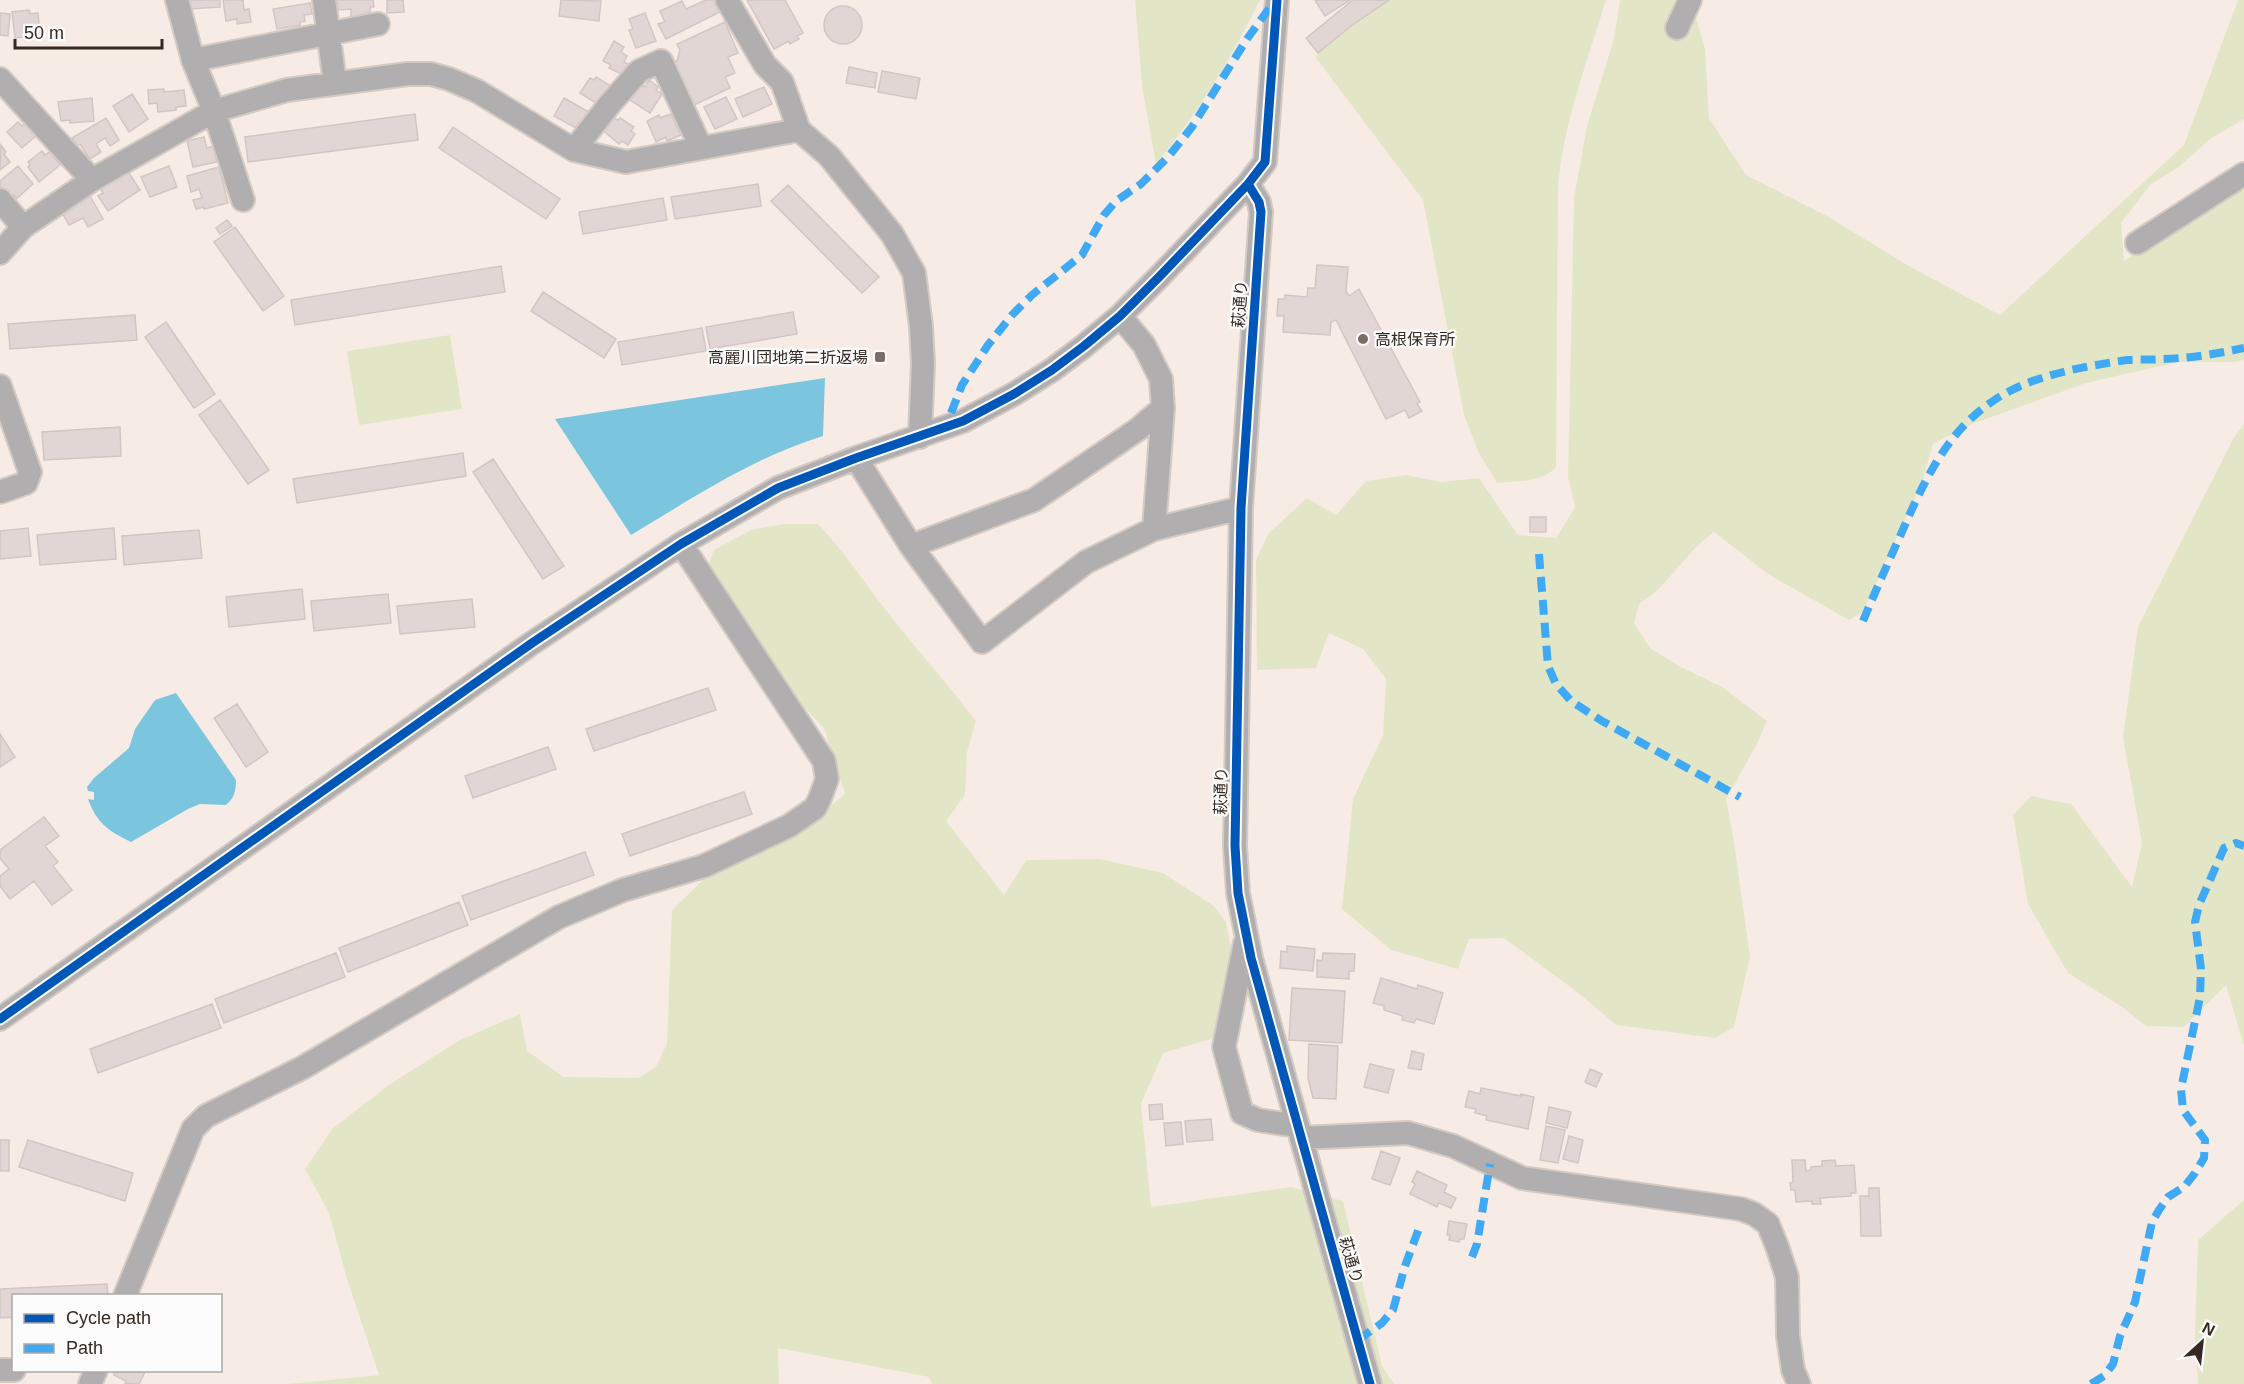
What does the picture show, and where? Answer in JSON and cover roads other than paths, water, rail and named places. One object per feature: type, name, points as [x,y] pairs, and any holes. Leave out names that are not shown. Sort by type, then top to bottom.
[{"type":"street","points":[[177,0],[193,60],[214,111],[243,200]]},
{"type":"street","points":[[324,0],[335,83]]},
{"type":"street","points":[[727,0],[765,65],[782,82],[799,130],[829,156],[892,234],[914,273],[923,363],[920,437]]},
{"type":"street","points":[[0,1019],[532,643],[681,544],[778,488],[963,421],[1014,394],[1052,370],[1120,316],[1248,184],[1266,162],[1277,0]]},
{"type":"street","points":[[1677,28],[1690,0]]},
{"type":"street","points":[[193,60],[378,24]]},
{"type":"street","points":[[574,150],[639,71],[661,61],[701,148]]},
{"type":"street","points":[[0,253],[23,227],[92,180],[214,111],[287,90],[408,74],[431,74],[477,91],[574,150],[626,162],[799,130]]},
{"type":"street","points":[[0,79],[92,180]]},
{"type":"street","points":[[2137,243],[2244,174]]},
{"type":"street","name":"萩通り","points":[[1248,184],[1259,202],[1261,212],[1240,508],[1235,846],[1238,893],[1246,937],[1370,1384]]},
{"type":"street","points":[[0,200],[23,227]]},
{"type":"street","points":[[1120,316],[1144,345],[1161,379],[1163,408],[1155,529]]},
{"type":"street","points":[[0,386],[30,472],[26,483],[0,492]]},
{"type":"street","points":[[911,546],[1034,500],[1137,430],[1163,408]]},
{"type":"street","points":[[856,458],[911,546],[982,642],[1086,562],[1155,529],[1240,508]]},
{"type":"street","points":[[126,1294],[193,1130],[206,1116],[302,1068],[559,917],[624,891],[705,866],[789,825],[815,808],[827,779],[824,761],[681,544]]},
{"type":"street","points":[[1246,937],[1224,1047],[1242,1113],[1300,1132],[1408,1133],[1453,1146],[1522,1178],[1741,1209],[1754,1214],[1768,1224],[1787,1277],[1788,1336],[1799,1384]]},
{"type":"water","points":[[825,378],[823,436],[748,467],[631,535],[555,419]]},
{"type":"water","points":[[176,693],[236,780],[235,791],[226,805],[200,804],[131,842],[110,830],[95,815],[88,799],[94,800],[94,792],[88,791],[87,787],[94,778],[129,748],[135,729],[155,700]]},
{"type":"place","name":"高根保育所","points":[[1363,339]]},
{"type":"place","name":"高麗川団地第二折返場","points":[[880,357]]}]
